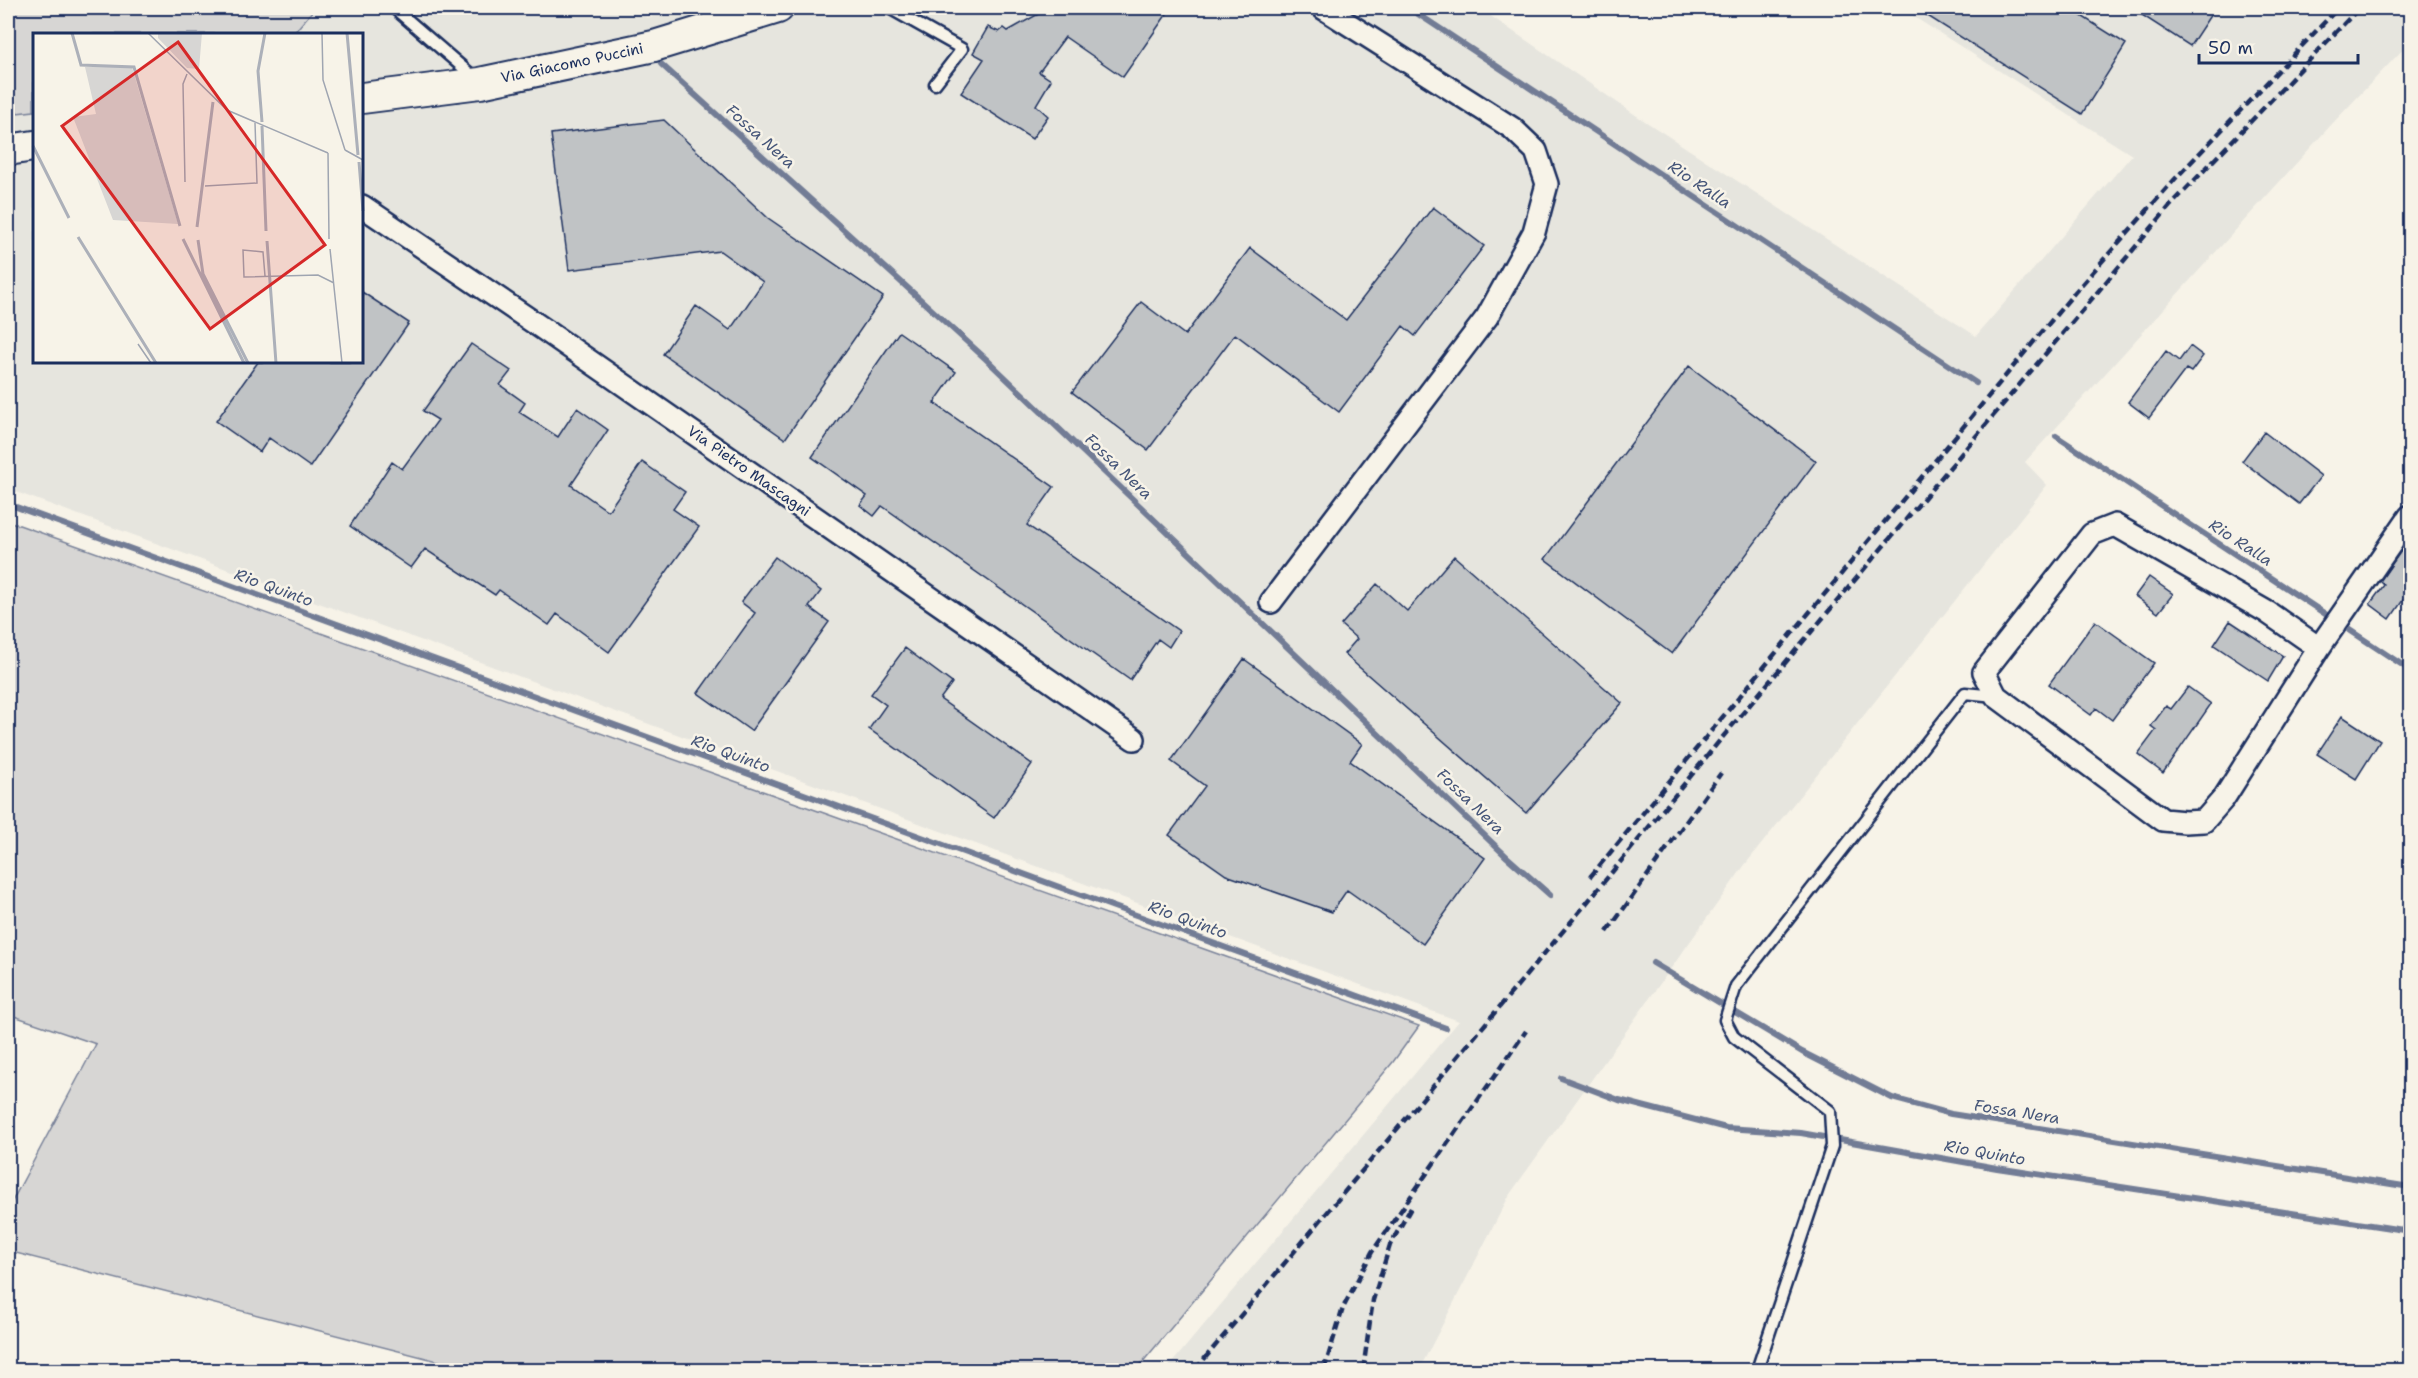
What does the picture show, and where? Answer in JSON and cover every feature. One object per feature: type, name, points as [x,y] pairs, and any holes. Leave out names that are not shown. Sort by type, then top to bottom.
[{"type":"main road","name":"Via Giacomo Puccini","points":[[363,98],[480,83],[654,46],[778,8]]},
{"type":"main road","points":[[8,150],[33,146]]},
{"type":"street","points":[[1271,602],[1487,316],[1534,232],[1547,184],[1536,151],[1512,128],[1323,8]]},
{"type":"street","name":"Via Pietro Mascagni","points":[[363,207],[542,327],[1134,739]]},
{"type":"street","points":[[2322,643],[2115,525],[2092,534],[1984,672],[1996,696],[2163,820],[2204,821],[2224,798],[2322,643],[2410,516]]},
{"type":"lane","points":[[394,8],[480,83]]},
{"type":"lane","points":[[889,8],[962,49],[935,84]]},
{"type":"lane","points":[[1757,1371],[1832,1146],[1830,1111],[1734,1037],[1725,1020],[1736,986],[1965,693],[1996,696]]},
{"type":"shaded area","points":[[8,8],[315,8],[294,33],[33,33],[33,111],[8,114]]},
{"type":"shaded area","points":[[315,8],[634,8],[647,18],[678,8],[1479,8],[1637,116],[1976,336],[2132,155],[1900,8],[2410,8],[2410,42],[2331,125],[2025,462],[2047,485],[1744,866],[1510,1194],[1419,1370],[1166,1370],[1459,1021],[8,489],[8,114],[33,111],[33,363],[363,363],[363,33],[294,33]]},
{"type":"shaded area","points":[[8,521],[1419,1026],[1393,1062],[1136,1370],[473,1370],[8,1251],[8,1209],[96,1044],[8,1014]]},
{"type":"building","points":[[1049,8],[1171,8],[1123,77],[1065,37],[1039,72],[1051,80],[1036,105],[1048,116],[1032,139],[961,93],[984,59],[973,53],[988,27],[999,32],[1004,28],[1008,31]]},
{"type":"building","points":[[1915,8],[2069,8],[2126,44],[2082,114]]},
{"type":"building","points":[[2131,8],[2215,8],[2190,46]]},
{"type":"building","points":[[664,120],[768,218],[883,297],[785,439],[663,354],[696,306],[730,330],[763,282],[720,251],[569,270],[551,134]]},
{"type":"building","points":[[1433,207],[1484,246],[1415,336],[1403,326],[1339,412],[1235,334],[1148,450],[1072,392],[1141,302],[1185,335],[1250,248],[1346,320]]},
{"type":"building","points":[[363,293],[409,323],[310,467],[269,438],[260,452],[216,421],[257,363],[363,363]]},
{"type":"building","points":[[899,332],[956,372],[934,403],[1054,487],[1027,525],[1179,631],[1169,647],[1158,639],[1130,680],[882,506],[874,516],[860,505],[867,496],[812,457]]},
{"type":"building","points":[[471,344],[511,371],[500,385],[525,403],[519,412],[558,437],[577,408],[608,430],[571,485],[608,511],[642,462],[685,492],[673,509],[699,527],[609,652],[557,614],[549,625],[499,590],[495,595],[425,549],[411,568],[350,526],[392,462],[402,469],[438,420],[423,411]]},
{"type":"building","points":[[2190,346],[2203,356],[2191,372],[2186,369],[2149,418],[2128,402],[2166,351],[2179,361]]},
{"type":"building","points":[[1689,366],[1816,461],[1672,654],[1545,559]]},
{"type":"building","points":[[2264,432],[2321,476],[2299,504],[2242,461]]},
{"type":"building","points":[[2410,538],[2410,590],[2390,619],[2370,604],[2384,585],[2380,581]]},
{"type":"building","points":[[1454,556],[1622,703],[1526,813],[1344,654],[1357,639],[1341,625],[1377,584],[1407,611]]},
{"type":"building","points":[[775,557],[821,591],[809,607],[829,622],[751,731],[698,693],[755,613],[741,602]]},
{"type":"building","points":[[2149,577],[2173,594],[2158,613],[2135,596]]},
{"type":"building","points":[[2095,621],[2154,663],[2112,720],[2096,708],[2091,715],[2049,684]]},
{"type":"building","points":[[2230,621],[2283,656],[2268,681],[2214,645]]},
{"type":"building","points":[[905,648],[952,683],[940,699],[1032,764],[994,818],[869,729],[886,705],[871,694]]},
{"type":"building","points":[[1244,659],[1362,744],[1350,761],[1485,858],[1423,944],[1347,890],[1332,912],[1226,875],[1169,835],[1205,786],[1171,761]]},
{"type":"building","points":[[2188,687],[2211,704],[2163,773],[2138,754],[2156,730],[2151,726],[2166,706],[2171,709]]},
{"type":"building","points":[[2342,716],[2380,741],[2356,779],[2317,754]]},
{"type":"waterway","name":"Rio Ralla","points":[[1409,8],[1976,383]]},
{"type":"waterway","name":"Fossa Nera","points":[[661,64],[986,359],[1507,857],[1550,895]]},
{"type":"waterway","name":"Rio Ralla","points":[[2056,436],[2410,670]]},
{"type":"waterway","name":"Rio Quinto","points":[[8,504],[1446,1028]]},
{"type":"waterway","name":"Fossa Nera","points":[[1653,963],[1802,1052],[1892,1098],[1951,1114],[2410,1187]]},
{"type":"waterway","name":"Rio Quinto","points":[[1561,1078],[1619,1100],[1726,1128],[1801,1133],[1997,1168],[2410,1231]]},
{"type":"railway","points":[[1590,877],[2075,292],[2175,179],[2338,8]]},
{"type":"railway","points":[[1195,1370],[1585,905],[1721,739],[2170,206],[2359,8]]},
{"type":"railway","points":[[1607,932],[1721,773]]},
{"type":"railway","points":[[1324,1370],[1343,1308],[1372,1252],[1526,1031]]},
{"type":"railway","points":[[1363,1370],[1373,1300],[1390,1245],[1411,1208]]}]
